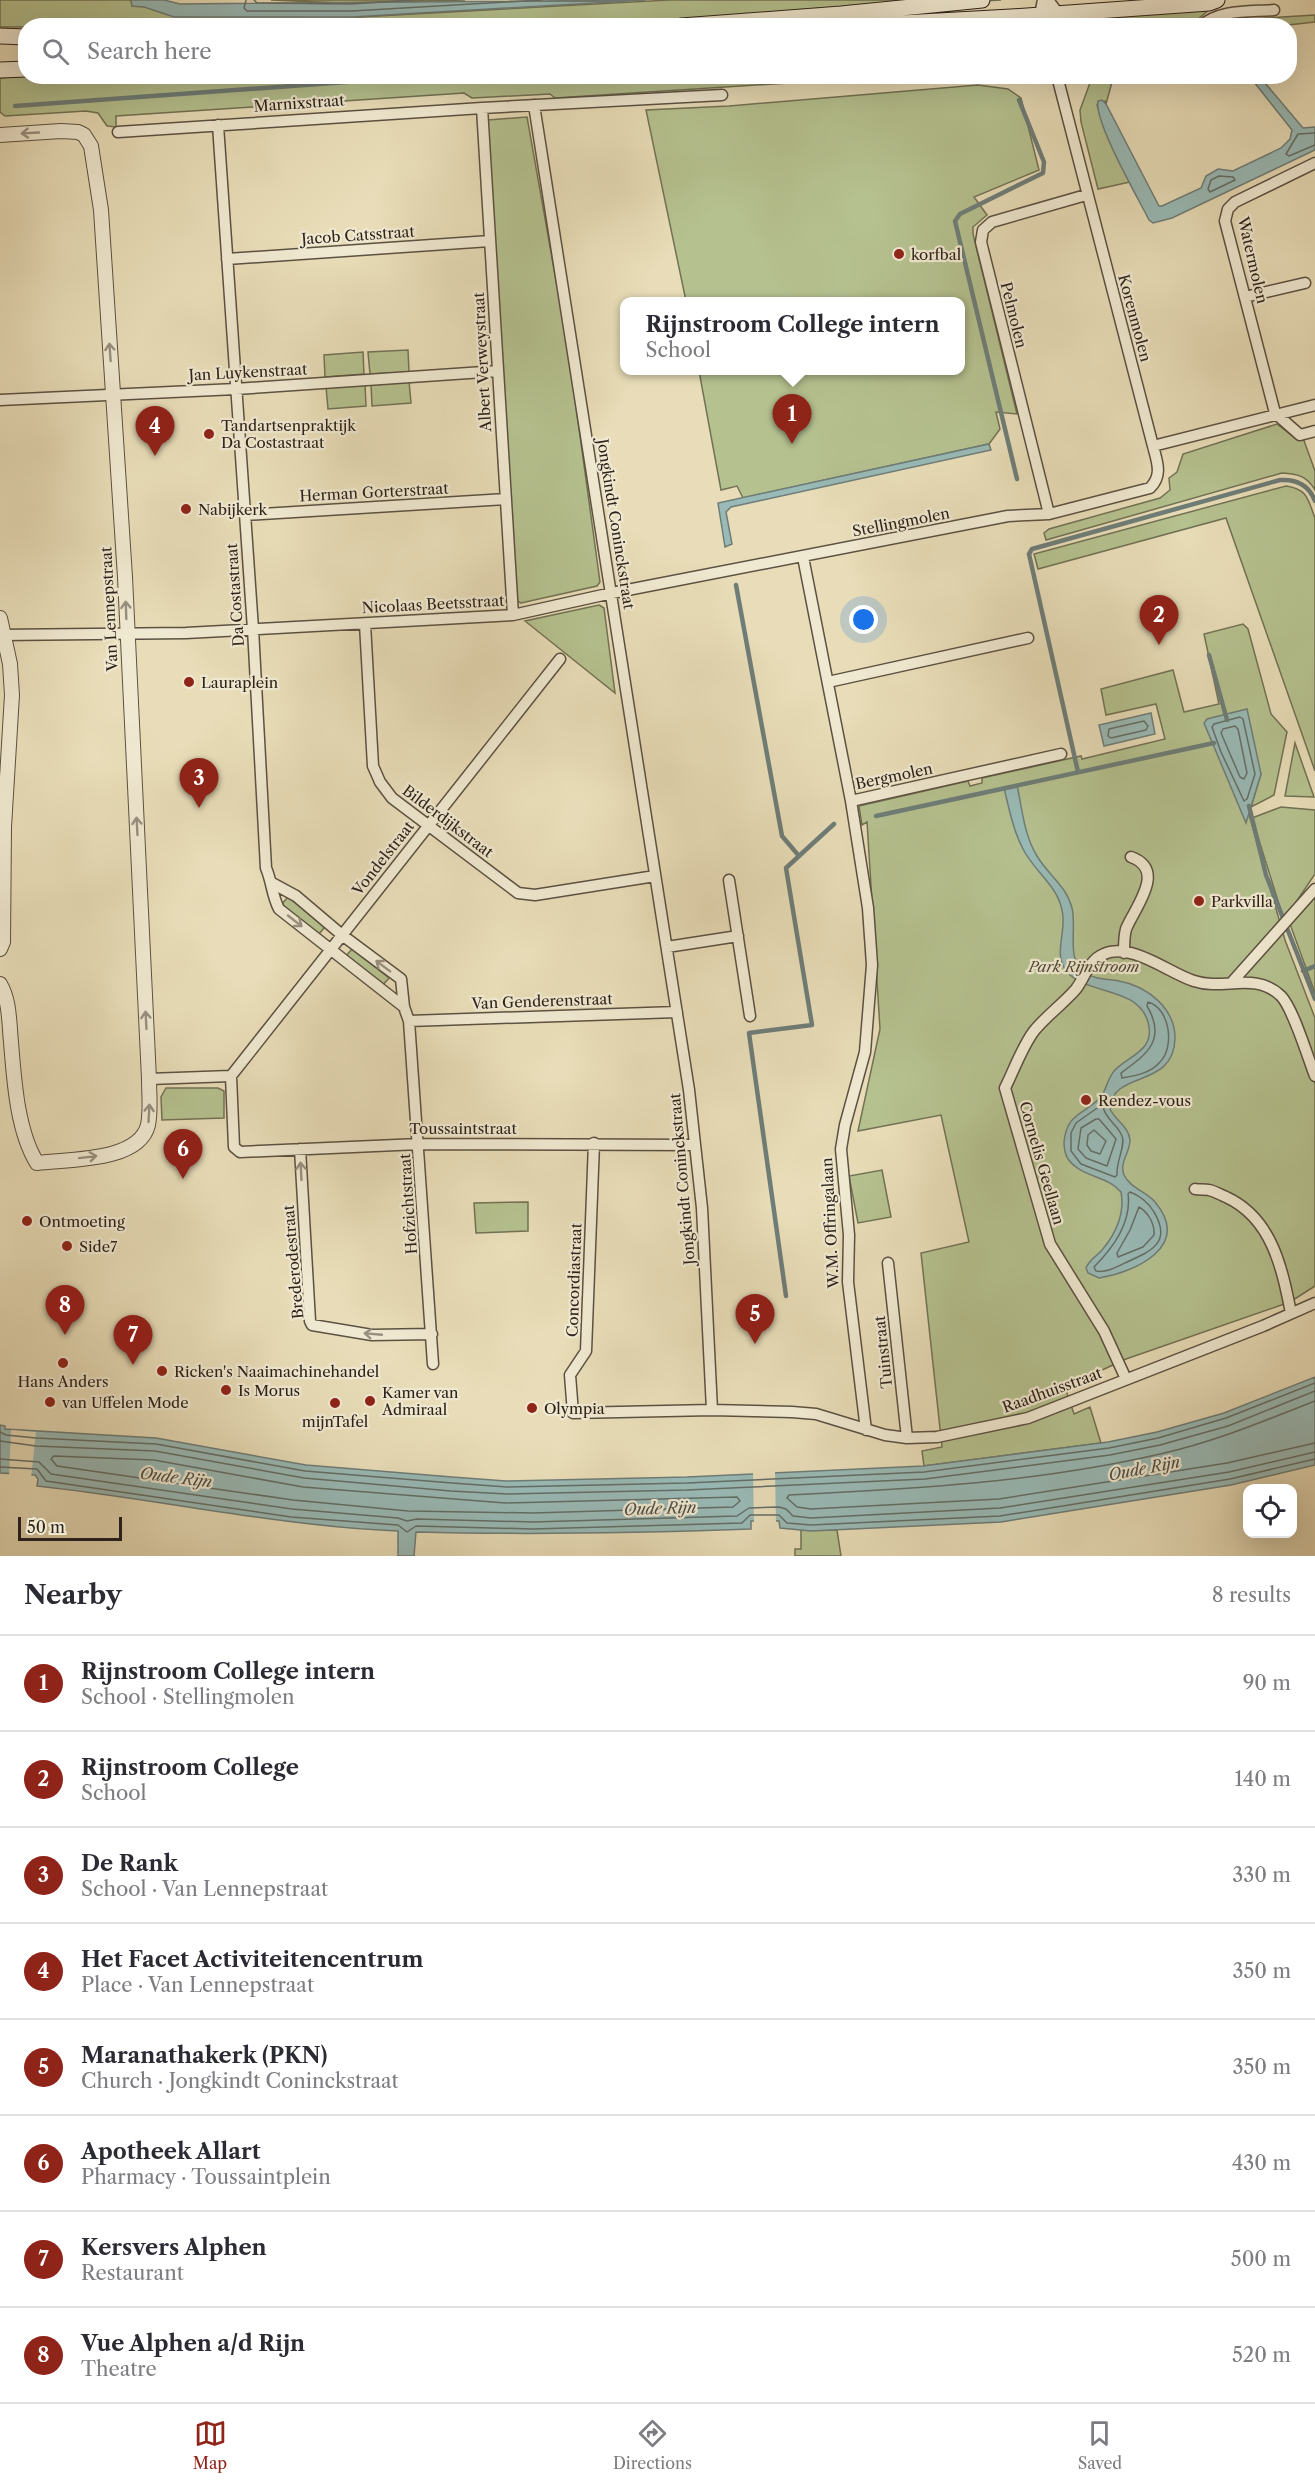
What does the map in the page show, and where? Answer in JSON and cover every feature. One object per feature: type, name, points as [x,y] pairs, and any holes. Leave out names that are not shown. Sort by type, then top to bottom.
[{"type":"main road","points":[[788,18],[981,0]]},
{"type":"main road","points":[[1077,18],[1209,3],[1217,0]]},
{"type":"main road","points":[[977,18],[1041,14]]},
{"type":"main road","points":[[0,36],[18,37]]},
{"type":"main road","points":[[0,70],[18,69]]},
{"type":"street","points":[[1048,0],[1058,18]]},
{"type":"street","points":[[1213,18],[1225,14],[1274,10]]},
{"type":"street","name":"Korenmolen","points":[[1059,84],[1153,446]]},
{"type":"street","name":"Marnixstraat","points":[[118,132],[722,95]]},
{"type":"street","name":"Jongkindt Coninckstraat","points":[[534,105],[689,1090],[702,1208],[712,1410]]},
{"type":"street","name":"Albert Verweystraat","points":[[482,108],[513,615]]},
{"type":"street","name":"Da Costastraat","points":[[218,125],[253,629],[266,868],[272,883],[273,898],[279,909],[332,950]]},
{"type":"street","name":"Van Lennepstraat","points":[[0,135],[78,132],[91,146],[101,210],[127,634],[148,1079],[148,1127],[137,1143],[126,1151],[113,1154],[37,1163],[31,1153],[23,1125],[14,1077],[6,994],[0,984]]},
{"type":"street","name":"Watermolen","points":[[1275,413],[1225,221],[1228,209],[1236,202],[1315,163]]},
{"type":"street","name":"Pelmolen","points":[[1049,514],[981,242],[983,230],[992,222],[1086,195]]},
{"type":"street","name":"Jacob Catsstraat","points":[[227,259],[490,241]]},
{"type":"street","points":[[1245,297],[1305,283]]},
{"type":"street","name":"Jan Luykenstraat","points":[[0,400],[236,389],[498,371]]},
{"type":"street","points":[[1153,446],[1275,413],[1315,405]]},
{"type":"street","points":[[1275,413],[1300,435],[1315,431]]},
{"type":"street","name":"Stellingmolen","points":[[612,593],[1008,516],[1049,514],[1150,488],[1156,482],[1159,470],[1153,446]]},
{"type":"street","name":"Herman Gorterstraat","points":[[245,515],[506,499]]},
{"type":"street","name":"Bergmolen","points":[[803,556],[851,801],[1061,754]]},
{"type":"street","name":"Nicolaas Beetsstraat","points":[[253,629],[513,615],[612,593]]},
{"type":"street","points":[[0,618],[2,636],[10,664],[12,695],[3,861],[3,942],[0,949]]},
{"type":"street","name":"Bilderdijkstraat","points":[[364,624],[373,766],[380,782],[392,798],[518,893],[535,895],[655,876]]},
{"type":"street","points":[[2,636],[253,629]]},
{"type":"street","points":[[828,682],[1028,638]]},
{"type":"street","name":"Vondelstraat","points":[[231,1076],[560,659]]},
{"type":"street","name":"W.M. Offringalaan","points":[[851,801],[868,908],[872,965],[866,1052],[845,1125],[841,1149],[841,1170],[849,1235],[848,1282],[866,1431]]},
{"type":"street","points":[[1131,857],[1139,860],[1146,869],[1149,882],[1125,932],[1124,952],[1136,955],[1195,982],[1217,984],[1233,981],[1255,982],[1276,992],[1286,1001],[1315,1076]]},
{"type":"street","points":[[729,880],[750,1016]]},
{"type":"street","points":[[272,883],[296,896],[342,935]]},
{"type":"street","points":[[1233,981],[1315,889]]},
{"type":"street","name":"Hofzichtstraat","points":[[342,935],[401,979],[404,1007],[409,1021],[433,1364]]},
{"type":"street","points":[[667,947],[738,936]]},
{"type":"street","points":[[332,950],[404,1007]]},
{"type":"street","name":"Cornelis Geellaan","points":[[1124,952],[1105,954],[1089,966],[1076,988],[1033,1032],[1005,1088],[1050,1244],[1104,1331],[1126,1379]]},
{"type":"street","name":"Van Genderenstraat","points":[[409,1021],[677,1012]]},
{"type":"street","points":[[148,1079],[231,1076]]},
{"type":"street","name":"Toussaintstraat","points":[[231,1076],[234,1147],[240,1152],[418,1144],[694,1145]]},
{"type":"street","name":"Concordiastraat","points":[[573,1413],[570,1375],[586,1352],[594,1143]]},
{"type":"street","name":"Brederodestraat","points":[[300,1149],[312,1325],[372,1335],[432,1334]]},
{"type":"street","points":[[1195,1189],[1209,1190],[1236,1202],[1259,1222],[1271,1240],[1280,1263],[1291,1313]]},
{"type":"street","name":"Tuinstraat","points":[[888,1263],[907,1438]]},
{"type":"street","name":"Raadhuisstraat","points":[[573,1413],[712,1410],[816,1414],[866,1431],[907,1438],[937,1437],[1028,1418],[1315,1303]]},
{"type":"green space","points":[[0,0],[131,0],[132,6],[359,17],[669,0],[1001,0],[711,18],[18,18],[18,27],[0,27]]},
{"type":"green space","points":[[271,0],[465,0],[341,3]]},
{"type":"green space","points":[[1210,9],[1199,18],[1089,18],[1089,15]]},
{"type":"green space","points":[[1315,15],[1315,22],[1297,24],[1297,18],[1268,18]]},
{"type":"green space","points":[[18,77],[18,84],[774,84],[555,98],[550,94],[472,98],[464,93],[116,116],[116,127],[107,126],[98,113],[86,111],[5,116],[0,112],[0,78]]},
{"type":"green space","points":[[1090,84],[1111,84],[1106,104],[1105,101],[1097,105],[1109,140],[1130,182],[1098,189],[1080,110]]},
{"type":"green space","points":[[978,85],[1008,89],[1021,98],[1039,170],[974,197],[987,215],[973,227],[973,234],[1017,414],[996,412],[1000,429],[989,444],[743,498],[737,486],[721,490],[700,375],[965,375],[965,297],[685,297],[646,110],[729,106]]},
{"type":"green space","points":[[527,117],[568,348],[600,582],[597,586],[521,603],[517,601],[487,126],[488,120]]},
{"type":"green space","points":[[408,350],[409,372],[370,374],[368,352]]},
{"type":"green space","points":[[363,352],[364,374],[325,377],[324,355]]},
{"type":"green space","points":[[409,381],[411,403],[372,406],[371,384]]},
{"type":"green space","points":[[365,384],[366,406],[328,409],[326,387]]},
{"type":"green space","points":[[1277,424],[1295,438],[1303,438],[1315,471],[1315,490],[1302,477],[1282,473],[1046,540],[1044,533],[1049,529],[1160,498],[1170,490],[1169,478],[1177,472],[1183,454]]},
{"type":"green space","points":[[1286,486],[1299,490],[1306,496],[1315,518],[1315,771],[1226,518],[1038,569],[1034,554]]},
{"type":"green space","points":[[599,605],[604,608],[615,693],[525,621]]},
{"type":"green space","name":"Park Rijnstroom","points":[[1243,624],[1248,629],[1271,714],[1287,732],[1274,795],[1251,807],[1261,774],[1223,724],[1285,940],[1315,1018],[1315,1286],[1290,1302],[1126,1359],[1065,1387],[1074,1414],[1090,1407],[1101,1443],[924,1466],[922,1451],[942,1447],[921,1253],[969,1242],[941,1115],[858,1131],[880,1029],[867,822],[862,825],[859,806],[968,781],[970,786],[982,783],[982,778],[1081,756],[1082,759],[1165,739],[1156,704],[1106,715],[1101,689],[1173,670],[1184,712],[1219,704],[1204,634]]},
{"type":"green space","points":[[1295,743],[1314,797],[1285,796]]},
{"type":"green space","points":[[1281,807],[1315,810],[1315,874],[1284,920],[1252,818]]},
{"type":"green space","points":[[1315,893],[1315,993],[1290,924]]},
{"type":"green space","points":[[288,897],[325,927],[318,935],[281,905]]},
{"type":"green space","points":[[352,949],[389,978],[382,986],[345,957]]},
{"type":"green space","points":[[166,1088],[218,1088],[224,1091],[224,1118],[162,1120],[161,1097]]},
{"type":"green space","points":[[882,1170],[891,1217],[858,1223],[849,1176]]},
{"type":"green space","points":[[528,1202],[528,1231],[476,1233],[474,1203]]},
{"type":"green space","points":[[801,1530],[837,1530],[841,1556],[795,1556],[795,1549],[801,1549]]},
{"type":"water","points":[[131,0],[164,0],[180,4],[646,0],[352,17],[174,17],[144,7],[132,6]]},
{"type":"water","points":[[1256,84],[1266,84],[1303,128],[1315,127],[1315,150],[1172,218],[1153,223],[1149,220],[1109,142],[1098,101],[1102,100],[1106,104],[1159,206],[1201,188],[1206,176],[1218,169],[1233,171],[1281,148],[1290,139],[1292,130]]},
{"type":"water","points":[[989,444],[991,450],[731,507],[726,512],[732,544],[725,547],[718,503]]},
{"type":"water","points":[[1247,709],[1261,774],[1246,823],[1204,723],[1207,719]]},
{"type":"water","points":[[1151,713],[1155,734],[1104,746],[1099,725]]},
{"type":"water","points":[[1017,785],[1024,821],[1033,848],[1041,863],[1066,893],[1072,908],[1074,952],[1079,967],[1092,976],[1119,981],[1149,993],[1165,1008],[1174,1027],[1175,1038],[1172,1054],[1165,1065],[1155,1073],[1121,1088],[1113,1097],[1110,1109],[1129,1135],[1130,1145],[1123,1166],[1124,1175],[1130,1183],[1155,1202],[1165,1218],[1167,1232],[1163,1244],[1143,1263],[1129,1270],[1099,1278],[1088,1273],[1086,1268],[1107,1244],[1115,1230],[1122,1208],[1121,1192],[1109,1182],[1080,1170],[1074,1165],[1068,1159],[1064,1142],[1068,1125],[1072,1120],[1100,1098],[1115,1070],[1145,1046],[1149,1031],[1148,1022],[1143,1011],[1135,1003],[1125,997],[1080,981],[1064,968],[1060,952],[1063,918],[1059,901],[1023,849],[1004,788]]},
{"type":"water","name":"Oude Rijn","points":[[1315,1377],[1315,1465],[1231,1485],[1001,1522],[811,1531],[780,1528],[779,1521],[751,1521],[751,1529],[541,1533],[416,1532],[414,1556],[398,1556],[398,1531],[308,1524],[37,1486],[38,1479],[35,1475],[0,1473],[0,1425],[5,1426],[5,1429],[156,1438],[306,1465],[506,1481],[687,1477],[923,1466],[1108,1442],[1157,1432],[1224,1413]]},
{"type":"pier","points":[[11,1430],[36,1432],[31,1478],[9,1476]]},
{"type":"pier","points":[[775,1471],[776,1524],[754,1524],[753,1472]]},
{"type":"waterway","points":[[15,106],[318,84]]},
{"type":"waterway","points":[[1017,479],[955,221],[960,214],[1043,173],[1044,162],[1019,100]]},
{"type":"waterway","points":[[1078,772],[1029,554],[1032,549],[1280,480],[1301,484],[1306,487],[1315,501]]},
{"type":"waterway","points":[[736,585],[782,836],[799,856],[786,868],[812,1025],[749,1033],[786,1296]]},
{"type":"waterway","points":[[1209,655],[1227,720]]},
{"type":"waterway","points":[[876,816],[1214,743]]},
{"type":"waterway","points":[[1249,806],[1266,875],[1315,999]]},
{"type":"waterway","points":[[799,856],[834,824]]},
{"type":"waterway","points":[[1303,971],[1315,966]]},
{"type":"place","name":"korfbal","points":[[899,254]]},
{"type":"place","name":"Tandartsenpraktijk Da Costastraat","points":[[209,434]]},
{"type":"place","name":"Rijnstroom College intern","points":[[792,444]]},
{"type":"place","name":"Het Facet Activiteitencentrum","points":[[155,456]]},
{"type":"place","name":"Nabijkerk","points":[[186,509]]},
{"type":"place","name":"Rijnstroom College","points":[[1159,645]]},
{"type":"place","name":"Lauraplein","points":[[189,682]]},
{"type":"place","name":"De Rank","points":[[199,808]]},
{"type":"place","name":"Parkvilla","points":[[1199,901]]},
{"type":"place","name":"Rendez-vous","points":[[1086,1100]]},
{"type":"place","name":"Apotheek Allart","points":[[183,1179]]},
{"type":"place","name":"Ontmoeting","points":[[27,1221]]},
{"type":"place","name":"Side7","points":[[67,1246]]},
{"type":"place","name":"Vue Alphen a/d Rijn","points":[[65,1335]]},
{"type":"place","name":"Maranathakerk (PKN)","points":[[755,1344]]},
{"type":"place","name":"Hans Anders","points":[[63,1363]]},
{"type":"place","name":"Kersvers Alphen","points":[[133,1365]]},
{"type":"place","name":"Ricken's Naaimachinehandel","points":[[162,1371]]},
{"type":"place","name":"Is Morus","points":[[226,1390]]},
{"type":"place","name":"Kamer van Admiraal","points":[[370,1401]]},
{"type":"place","name":"van Uffelen Mode","points":[[50,1402]]},
{"type":"place","name":"mijnTafel","points":[[335,1403]]},
{"type":"place","name":"Olympia","points":[[532,1408]]}]
